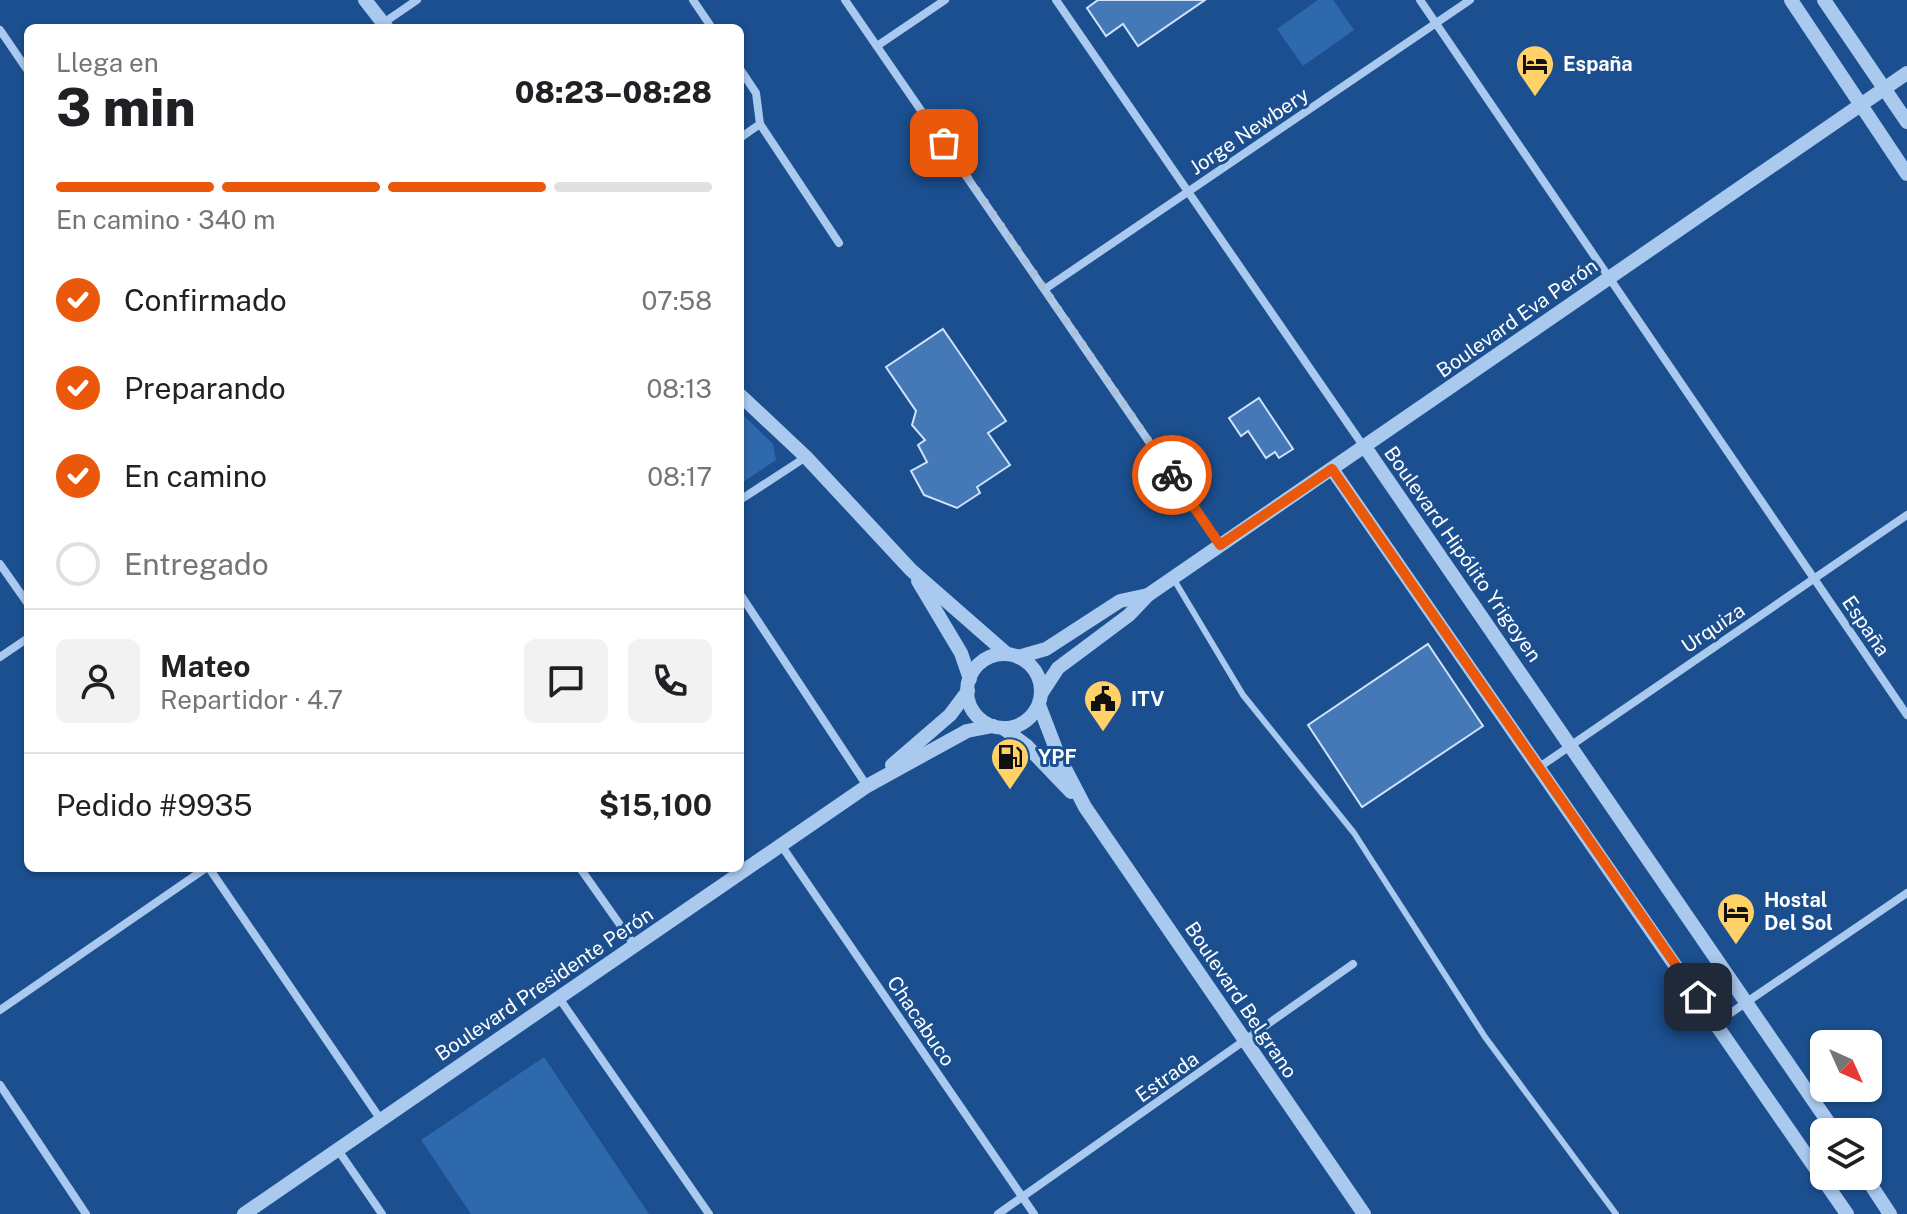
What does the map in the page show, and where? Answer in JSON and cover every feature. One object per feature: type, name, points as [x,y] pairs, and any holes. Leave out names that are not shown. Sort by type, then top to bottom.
[{"type":"street","points":[[365,0],[381,24]]},
{"type":"street","points":[[385,24],[417,0]]},
{"type":"street","points":[[693,0],[709,24]]},
{"type":"street","points":[[845,0],[1220,545]]},
{"type":"street","points":[[877,46],[945,0]]},
{"type":"street","name":"Boulevard Hipólito Yrigoyen","points":[[1056,0],[1190,190],[1826,1118]]},
{"type":"street","name":"España","points":[[1420,0],[1907,715]]},
{"type":"street","name":"Jorge Newbery","points":[[1045,289],[1470,0]]},
{"type":"street","points":[[1791,0],[1907,174]]},
{"type":"street","points":[[1824,0],[1907,122]]},
{"type":"street","points":[[0,30],[24,65]]},
{"type":"street","name":"Boulevard Eva Perón","points":[[1148,595],[1907,73]]},
{"type":"street","points":[[744,75],[756,93],[760,124],[839,243]]},
{"type":"street","points":[[744,135],[760,124]]},
{"type":"street","points":[[744,399],[806,457],[911,570],[982,635],[1036,671],[1040,699]]},
{"type":"street","points":[[744,497],[806,457]]},
{"type":"street","points":[[1332,469],[1847,1214]]},
{"type":"street","name":"Urquiza","points":[[1538,768],[1907,515]]},
{"type":"street","points":[[0,564],[24,598]]},
{"type":"street","points":[[911,570],[961,653],[975,714],[998,727]]},
{"type":"street","name":"Boulevard Presidente Perón","points":[[867,786],[950,715],[985,660],[1046,649],[1120,601],[1148,595]]},
{"type":"street","name":"Boulevard Presidente Perón","points":[[744,871],[867,786],[967,731],[1024,722],[1058,668],[1129,615],[1148,595]]},
{"type":"street","points":[[744,600],[867,786]]},
{"type":"street","points":[[0,657],[24,641]]},
{"type":"street","name":"Boulevard Belgrano","points":[[1040,699],[1059,757],[1085,807],[1364,1214]]},
{"type":"street","name":"Boulevard Belgrano","points":[[998,727],[1027,746],[1085,807]]},
{"type":"street","name":"Chacabuco","points":[[781,845],[1034,1214]]},
{"type":"street","points":[[0,1010],[201,872]]},
{"type":"street","points":[[210,872],[381,1120]]},
{"type":"street","points":[[583,872],[635,946]]},
{"type":"street","name":"Boulevard Presidente Perón","points":[[244,1214],[742,872]]},
{"type":"street","points":[[1716,1023],[1907,893]]},
{"type":"street","name":"Estrada","points":[[998,1214],[1353,964]]},
{"type":"street","points":[[559,998],[709,1214]]},
{"type":"street","points":[[0,1085],[86,1214]]},
{"type":"street","points":[[338,1150],[382,1214]]},
{"type":"street","points":[[1874,1190],[1890,1214]]},
{"type":"lane","points":[[1173,578],[1243,695],[1354,833],[1485,1037],[1616,1214]]},
{"type":"shaded area","points":[[1318,0],[1333,0],[1354,30],[1303,66],[1277,29]]},
{"type":"shaded area","points":[[744,416],[773,444],[776,460],[744,481]]},
{"type":"shaded area","points":[[544,1057],[649,1214],[471,1214],[421,1140]]},
{"type":"building","points":[[1098,0],[1205,0],[1138,46],[1123,24],[1106,36],[1087,8]]},
{"type":"building","points":[[943,329],[1006,421],[988,433],[1010,465],[977,487],[980,493],[957,508],[924,495],[911,471],[927,462],[918,445],[925,440],[912,425],[916,411],[886,367]]},
{"type":"building","points":[[1259,398],[1293,449],[1279,458],[1275,452],[1266,458],[1248,431],[1241,436],[1229,418]]},
{"type":"building","points":[[1428,644],[1483,726],[1362,807],[1308,725]]},
{"type":"way so far","points":[[944,143],[1172,475]]},
{"type":"place","name":"España","points":[[1535,98]]},
{"type":"place","name":"ITV","points":[[1103,733]]},
{"type":"place","name":"YPF","points":[[1010,791]]},
{"type":"place","name":"Hostal Del Sol","points":[[1736,946]]},
{"type":"route","points":[[1172,475],[1220,545],[1332,469],[1698,997]]}]
